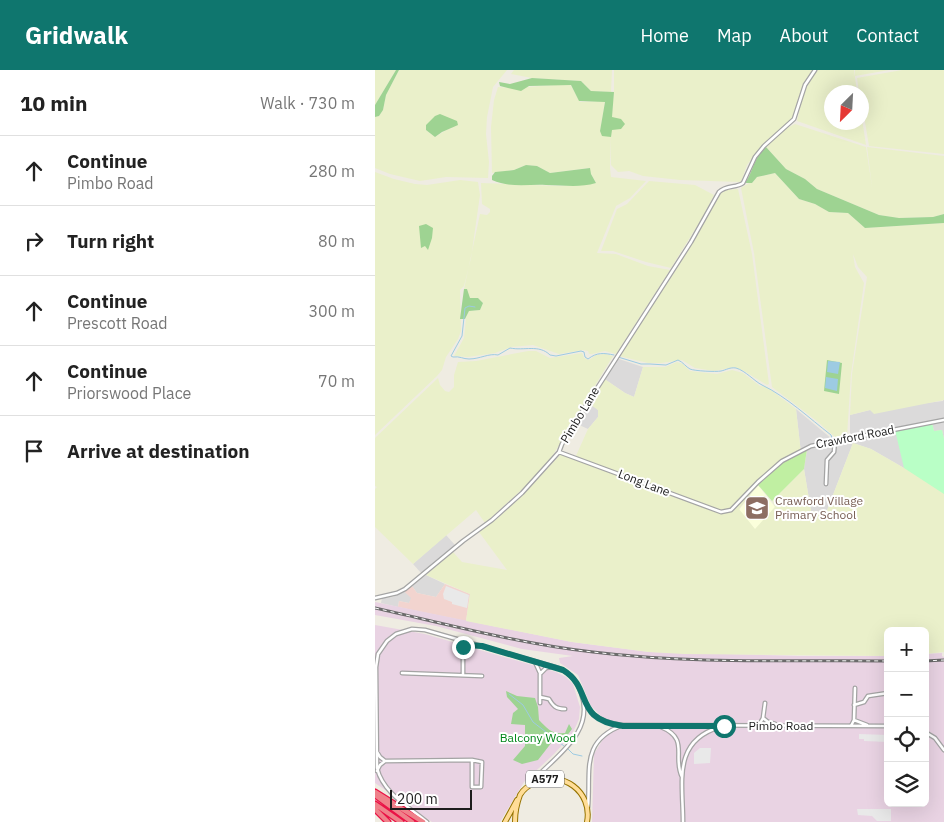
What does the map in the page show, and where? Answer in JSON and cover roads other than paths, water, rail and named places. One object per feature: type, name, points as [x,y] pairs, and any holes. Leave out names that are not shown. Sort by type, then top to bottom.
[{"type":"highway","points":[[375,792],[423,822]]},
{"type":"highway","points":[[375,796],[412,822]]},
{"type":"highway","points":[[375,804],[401,822]]},
{"type":"highway","points":[[375,810],[388,822]]},
{"type":"main road","name":"A577","points":[[505,822],[526,789],[542,780],[556,778],[564,780],[576,788],[588,809]]},
{"type":"main road","name":"A577","points":[[515,822],[520,796]]},
{"type":"main road","points":[[587,821],[588,809]]},
{"type":"street","name":"Pimbo Lane","points":[[375,598],[397,593],[405,589],[463,541],[492,520],[527,488],[559,452],[575,421],[691,242],[719,192],[724,188],[743,183],[751,162],[761,149],[794,119],[805,85],[815,70]]},
{"type":"street","name":"Crawford Road","points":[[729,510],[782,461],[811,446],[944,420]]},
{"type":"street","points":[[827,484],[827,460],[834,452],[835,440]]},
{"type":"street","name":"Long Lane","points":[[559,452],[721,512],[729,510]]},
{"type":"street","points":[[427,822],[389,791],[383,784],[377,771],[376,662],[381,648],[390,638],[400,632],[420,629],[555,667],[573,678],[584,702],[598,718],[623,726]]},
{"type":"street","points":[[454,638],[461,644],[464,653],[463,675]]},
{"type":"street","points":[[464,653],[465,649],[470,646],[482,646]]},
{"type":"street","points":[[535,661],[540,673],[540,703]]},
{"type":"street","points":[[540,673],[546,668],[555,667]]},
{"type":"street","points":[[402,673],[482,676]]},
{"type":"street","points":[[850,726],[854,720],[855,688]]},
{"type":"street","points":[[854,705],[864,702],[868,696],[884,694]]},
{"type":"street","points":[[540,697],[549,699],[556,708],[565,709]]},
{"type":"street","points":[[526,789],[576,737],[584,716],[584,702]]},
{"type":"street","points":[[759,726],[763,718],[765,703]]},
{"type":"street","points":[[763,718],[780,726]]},
{"type":"street","points":[[854,720],[870,726]]},
{"type":"street","name":"Pimbo Road","points":[[588,809],[590,758],[594,746],[601,737],[613,729],[623,726],[884,726]]},
{"type":"street","points":[[659,726],[671,732],[677,738],[679,770],[683,778]]},
{"type":"street","points":[[683,822],[685,758],[692,743],[704,733],[724,726]]},
{"type":"street","points":[[929,734],[935,738],[944,750]]},
{"type":"street","points":[[376,751],[379,757],[385,761],[472,760],[482,762],[481,787],[472,787],[472,760]]},
{"type":"street","points":[[377,771],[385,761]]},
{"type":"water","points":[[828,361],[840,362],[838,374],[827,372]]},
{"type":"water","points":[[826,377],[838,379],[837,391],[825,388]]},
{"type":"waterway","points":[[475,307],[469,306],[465,308],[462,336],[451,356],[453,357],[469,359],[498,355],[510,348],[536,349],[556,356],[581,351],[584,352],[585,357],[588,359],[594,355],[614,355]]},
{"type":"waterway","points":[[618,357],[641,364],[666,365],[678,360],[690,369],[700,371],[723,371],[736,368],[789,402],[831,435],[832,438]]},
{"type":"waterway","points":[[509,694],[523,705],[533,722],[564,746]]},
{"type":"waterway","points":[[568,749],[573,754],[582,756]]},
{"type":"railway","points":[[375,608],[511,639],[630,656],[704,660],[884,661]]},
{"type":"railway","points":[[929,661],[944,660]]},
{"type":"place","name":"Crawford Village Primary School","points":[[757,508]]},
{"type":"park label","name":"Balcony Wood","points":[[538,738]]}]
